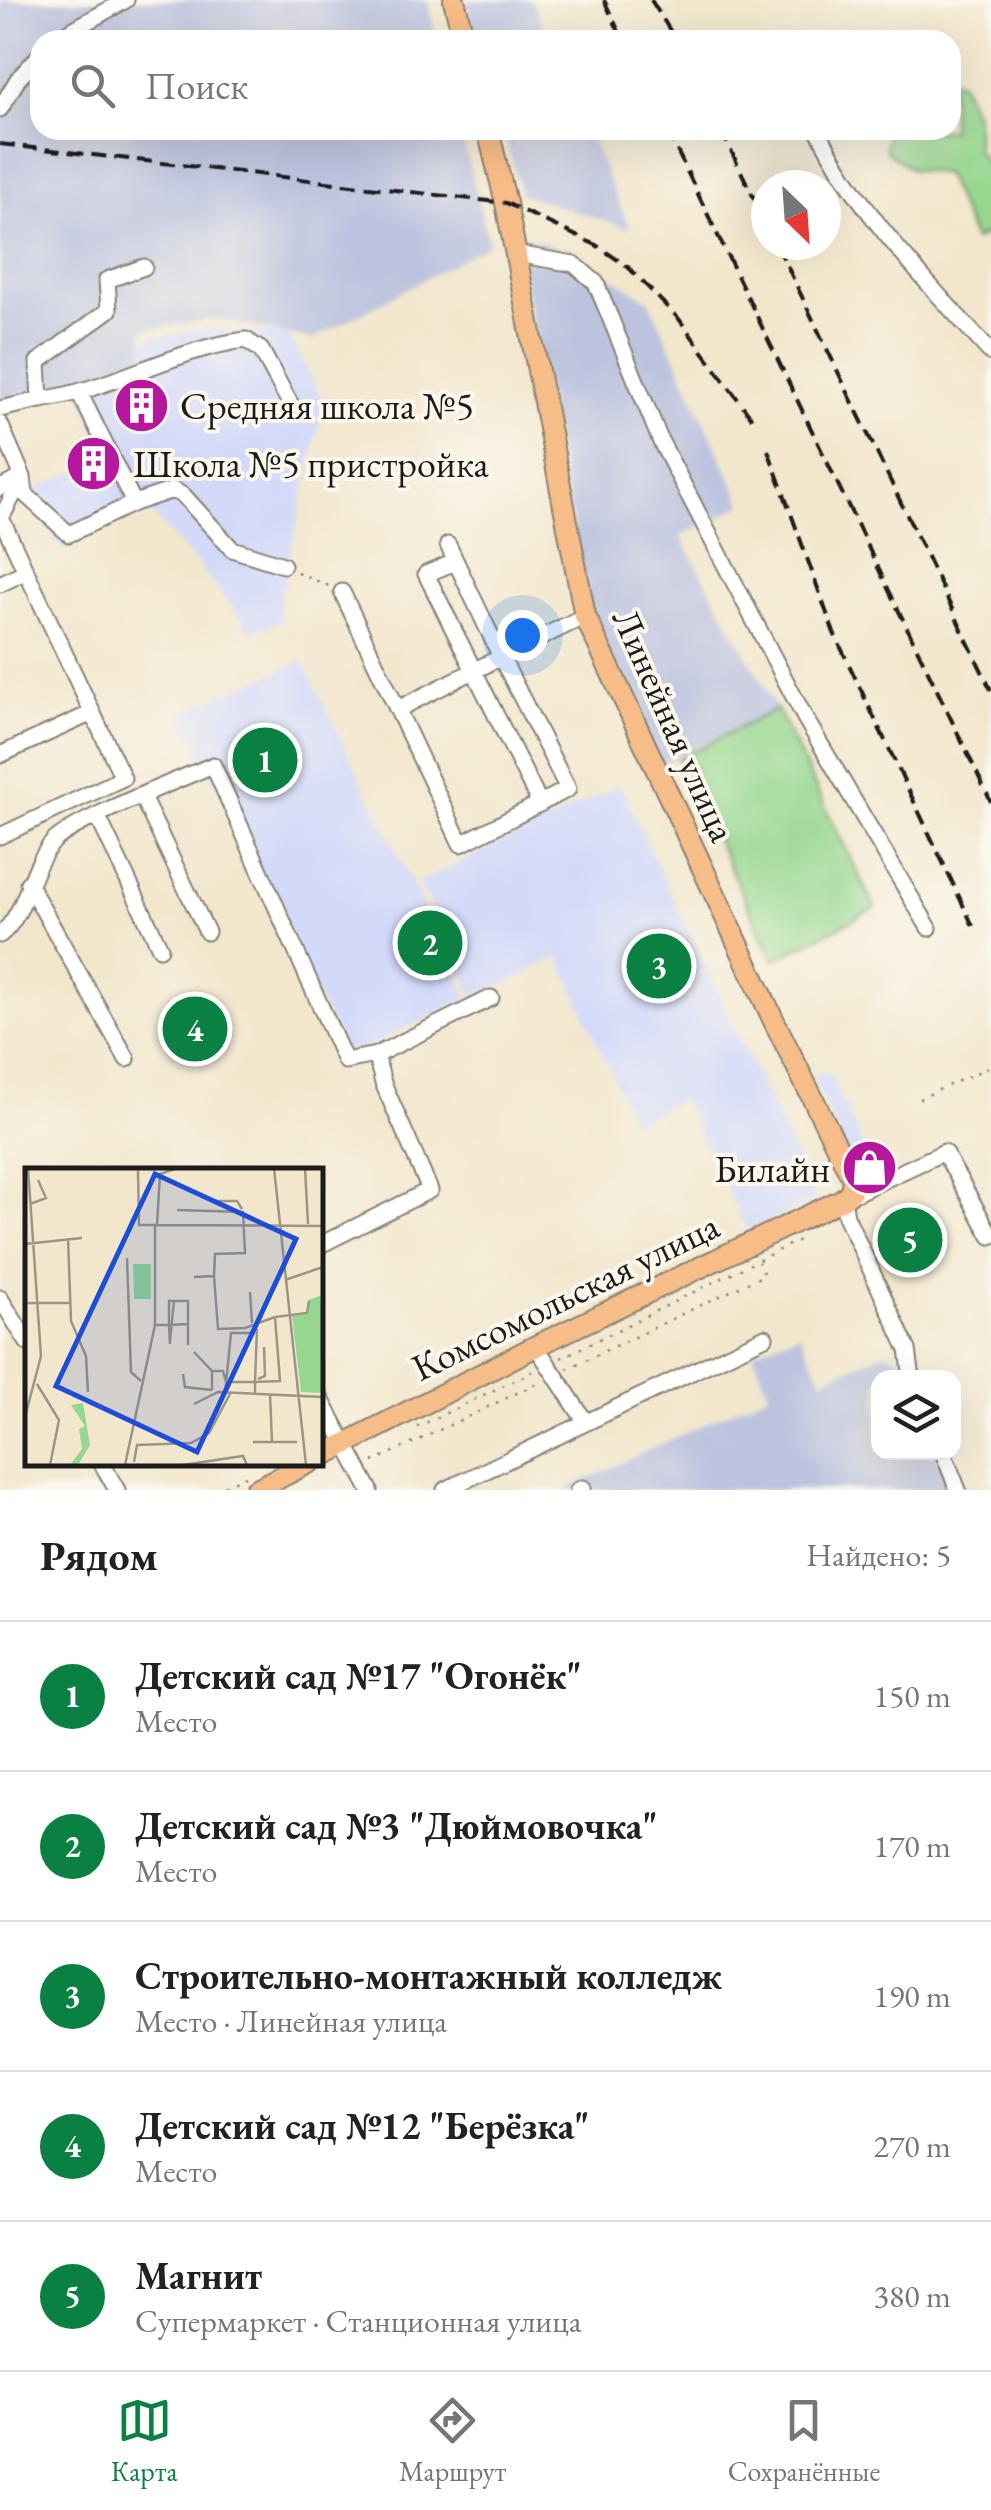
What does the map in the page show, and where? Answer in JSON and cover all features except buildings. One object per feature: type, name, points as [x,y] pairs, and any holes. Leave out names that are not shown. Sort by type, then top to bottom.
[{"type":"main road","points":[[454,0],[462,30]]},
{"type":"main road","name":"Линейная улица","points":[[490,140],[585,616],[774,1021],[851,1168],[851,1191],[843,1199]]},
{"type":"main road","name":"Комсомольская улица","points":[[322,1456],[544,1354],[843,1199]]},
{"type":"main road","points":[[257,1480],[301,1465]]},
{"type":"street","points":[[72,30],[126,0]]},
{"type":"street","points":[[0,109],[30,66]]},
{"type":"street","points":[[824,140],[848,184],[902,254],[991,354]]},
{"type":"street","points":[[516,254],[574,264],[596,283],[661,442],[805,718],[929,928]]},
{"type":"street","points":[[40,400],[38,362],[108,310],[107,280],[144,267]]},
{"type":"street","points":[[0,409],[80,394],[204,345],[246,340],[261,350],[292,408]]},
{"type":"street","points":[[80,394],[134,503]]},
{"type":"street","points":[[0,424],[25,494],[69,534],[134,503],[173,490],[184,496],[232,549],[283,565]]},
{"type":"street","points":[[0,488],[22,477]]},
{"type":"street","points":[[0,836],[123,778],[1,518],[22,477]]},
{"type":"street","points":[[342,592],[461,844],[568,790],[448,545]]},
{"type":"street","points":[[455,562],[426,574],[540,804]]},
{"type":"street","points":[[0,584],[26,571]]},
{"type":"street","points":[[398,709],[585,616]]},
{"type":"street","points":[[0,755],[92,713]]},
{"type":"street","points":[[0,935],[11,926],[28,884],[54,840],[213,766],[346,1061],[376,1055],[492,998]]},
{"type":"street","points":[[142,797],[207,932]]},
{"type":"street","points":[[98,817],[160,948]]},
{"type":"street","points":[[28,884],[128,1059]]},
{"type":"street","points":[[322,1244],[430,1190],[383,1083],[376,1055]]},
{"type":"street","points":[[911,1370],[908,1350],[846,1216],[843,1199],[944,1152],[991,1236]]},
{"type":"street","points":[[0,1298],[25,1338]]},
{"type":"street","points":[[445,1490],[766,1338]]},
{"type":"street","points":[[544,1354],[585,1421]]},
{"type":"street","points":[[322,1401],[370,1490]]},
{"type":"street","points":[[945,1460],[958,1490]]},
{"type":"street","points":[[103,1465],[118,1490]]},
{"type":"path","points":[[283,565],[342,592]]},
{"type":"path","points":[[919,1099],[991,1066]]},
{"type":"path","points":[[417,1427],[544,1354],[811,1234]]},
{"type":"path","points":[[216,1490],[257,1480]]},
{"type":"shaded area","points":[[0,0],[427,0],[434,30],[30,30],[30,140],[463,140],[489,244],[312,340],[218,319],[142,330],[144,365],[0,399]]},
{"type":"shaded area","points":[[466,0],[532,0],[545,30],[475,30]]},
{"type":"shaded area","points":[[506,140],[591,140],[630,229],[521,194]]},
{"type":"shaded area","points":[[515,232],[575,254],[649,300],[743,505],[681,536],[777,709],[656,766],[596,643]]},
{"type":"shaded area","points":[[210,328],[289,335],[324,403],[281,596],[281,621],[251,632],[197,563],[143,504],[62,551],[25,494],[109,457],[80,394],[138,357],[136,339]]},
{"type":"shaded area","points":[[303,661],[469,998],[347,1057],[181,713]]},
{"type":"shaded area","points":[[620,785],[816,1201],[747,1231],[682,1099],[633,1123],[559,957],[475,999],[419,882]]},
{"type":"shaded area","points":[[828,1070],[874,1169],[858,1177],[812,1077]]},
{"type":"shaded area","points":[[799,1333],[823,1379],[886,1352],[904,1359],[909,1370],[871,1370],[871,1460],[949,1460],[968,1490],[565,1490],[769,1393],[753,1352]]},
{"type":"green space","points":[[961,83],[976,117],[976,149],[991,172],[991,232],[974,240],[945,174],[911,169],[885,150],[886,140],[961,140]]},
{"type":"green space","points":[[777,709],[875,908],[774,960],[678,759]]},
{"type":"railway","points":[[604,0],[618,30]]},
{"type":"railway","points":[[651,0],[670,30]]},
{"type":"railway","points":[[672,140],[991,802]]},
{"type":"railway","points":[[726,140],[751,192]]},
{"type":"railway","points":[[0,144],[506,203],[596,245],[628,267],[679,319],[754,421]]},
{"type":"railway","points":[[784,260],[991,690]]},
{"type":"railway","points":[[768,450],[834,633],[973,926]]},
{"type":"place","name":"Средняя школа №5","points":[[141,405]]},
{"type":"place","name":"Школа №5 пристройка","points":[[94,463]]},
{"type":"place","name":"Детский сад №17 \"Огонёк\"","points":[[265,760]]},
{"type":"place","name":"Детский сад №3 \"Дюймовочка\"","points":[[430,943]]},
{"type":"place","name":"Строительно-монтажный колледж","points":[[659,966]]},
{"type":"place","name":"Детский сад №12 \"Берёзка\"","points":[[195,1029]]},
{"type":"place","name":"Билайн","points":[[869,1168]]},
{"type":"place","name":"Магнит","points":[[910,1240]]}]
